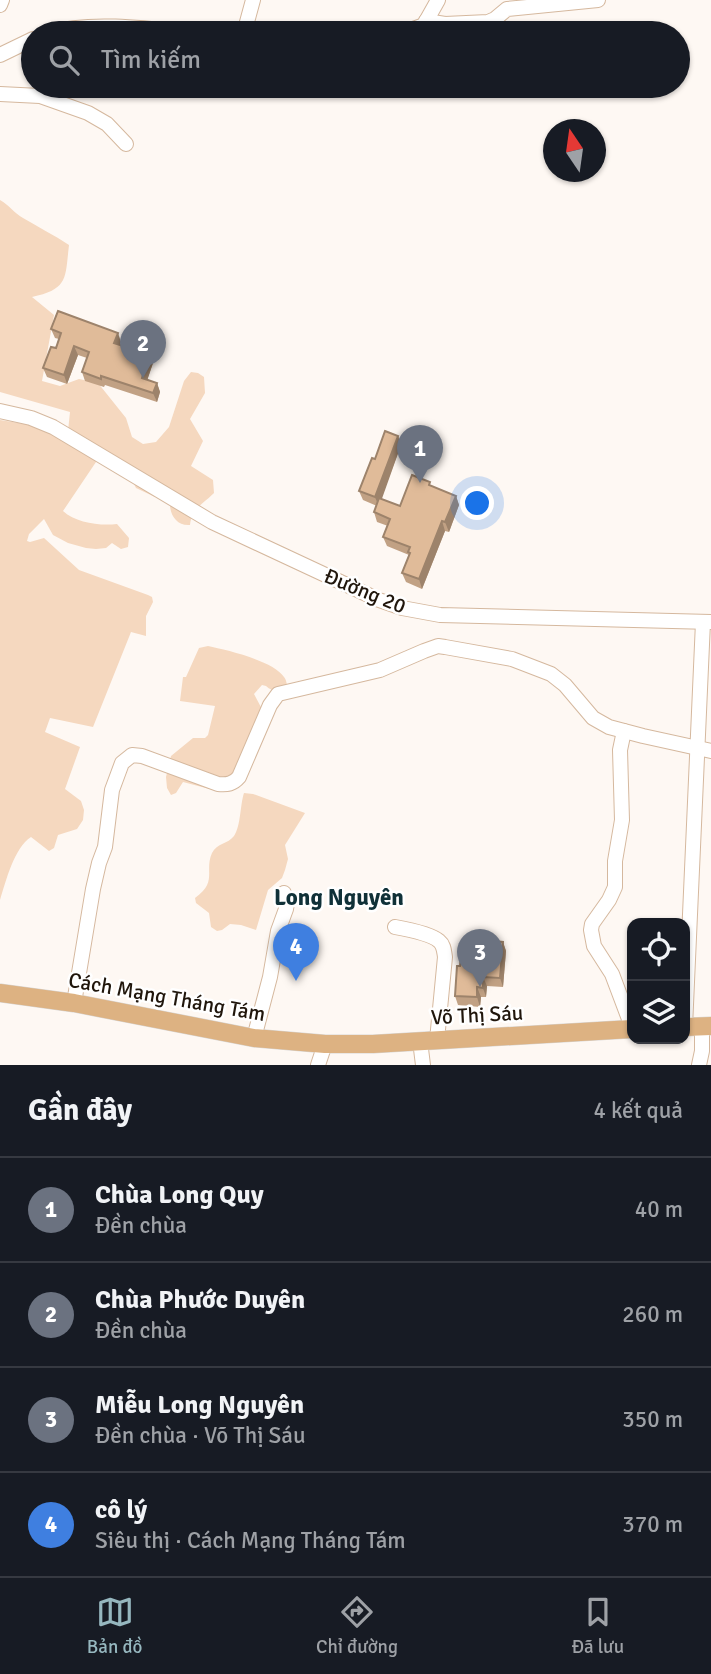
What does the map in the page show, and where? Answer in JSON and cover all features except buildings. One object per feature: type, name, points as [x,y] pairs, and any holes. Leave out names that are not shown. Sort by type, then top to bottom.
[{"type":"main road","name":"Cách Mạng Tháng Tám","points":[[0,993],[74,1003],[254,1038],[325,1044]]},
{"type":"main road","name":"Võ Thị Sáu","points":[[325,1044],[373,1044],[627,1028]]},
{"type":"street","points":[[0,5],[2,0]]},
{"type":"street","points":[[247,21],[253,0]]},
{"type":"street","points":[[426,21],[438,0]]},
{"type":"street","points":[[490,21],[507,9],[598,0]]},
{"type":"street","points":[[0,55],[21,45]]},
{"type":"street","points":[[0,93],[21,95]]},
{"type":"street","points":[[46,98],[88,113],[107,124],[126,144]]},
{"type":"street","name":"Đường 20","points":[[0,411],[42,422],[201,516],[401,608],[440,615],[707,622]]},
{"type":"street","points":[[699,1065],[702,1051],[699,1026],[707,622]]},
{"type":"street","points":[[74,1003],[93,889],[105,847],[111,790],[122,763],[132,755],[142,756],[218,783],[229,784],[236,781],[270,705],[278,694],[380,670],[438,646],[512,659],[533,666],[562,682],[598,721],[609,727],[704,749]]},
{"type":"street","points":[[624,731],[620,750],[622,820],[615,861],[615,887],[591,930],[594,946],[612,974],[627,1014]]},
{"type":"street","points":[[254,1038],[270,977],[278,932],[286,909],[284,893]]},
{"type":"street","points":[[395,927],[430,937],[439,941],[443,947],[445,957],[423,1065]]},
{"type":"street","points":[[318,1065],[325,1044]]},
{"type":"shaded area","points":[[0,200],[20,216],[69,245],[67,266],[59,286],[32,297],[54,315],[42,381],[60,386],[79,379],[98,383],[126,418],[132,437],[143,444],[156,442],[169,427],[184,381],[191,372],[198,373],[204,377],[205,393],[190,419],[203,441],[191,466],[213,480],[214,493],[195,511],[190,525],[182,524],[176,520],[171,510],[170,506],[174,502],[172,489],[168,488],[155,497],[136,488],[132,480],[107,461],[96,462],[63,511],[88,523],[117,524],[129,538],[128,547],[121,549],[112,543],[106,548],[96,549],[68,543],[53,535],[44,519],[29,534],[27,541],[44,538],[79,570],[148,595],[153,602],[146,616],[146,636],[131,632],[93,727],[50,718],[45,732],[80,747],[65,789],[81,801],[83,820],[77,829],[58,835],[54,848],[49,851],[31,837],[25,842],[11,866],[0,900],[0,420],[68,431],[70,412],[0,392]]},
{"type":"shaded area","points":[[208,646],[271,666],[285,678],[287,687],[274,690],[262,685],[254,694],[263,711],[233,791],[221,792],[183,782],[176,793],[171,795],[166,777],[171,756],[193,738],[205,738],[208,735],[215,706],[180,701],[183,677],[186,677],[199,648]]},
{"type":"shaded area","points":[[244,793],[305,813],[285,845],[288,859],[285,870],[282,878],[268,890],[256,930],[230,924],[217,931],[211,927],[209,913],[196,903],[195,898],[206,887],[212,853],[232,839],[236,832]]},
{"type":"place","name":"Chùa Phước Duyên","points":[[143,378]]},
{"type":"place","name":"Chùa Long Quy","points":[[420,483]]},
{"type":"place","name":"cô lý","points":[[296,981]]},
{"type":"place","name":"Miễu Long Nguyên","points":[[480,987]]},
{"type":"district","name":"Long Nguyên","points":[[339,897]]}]
